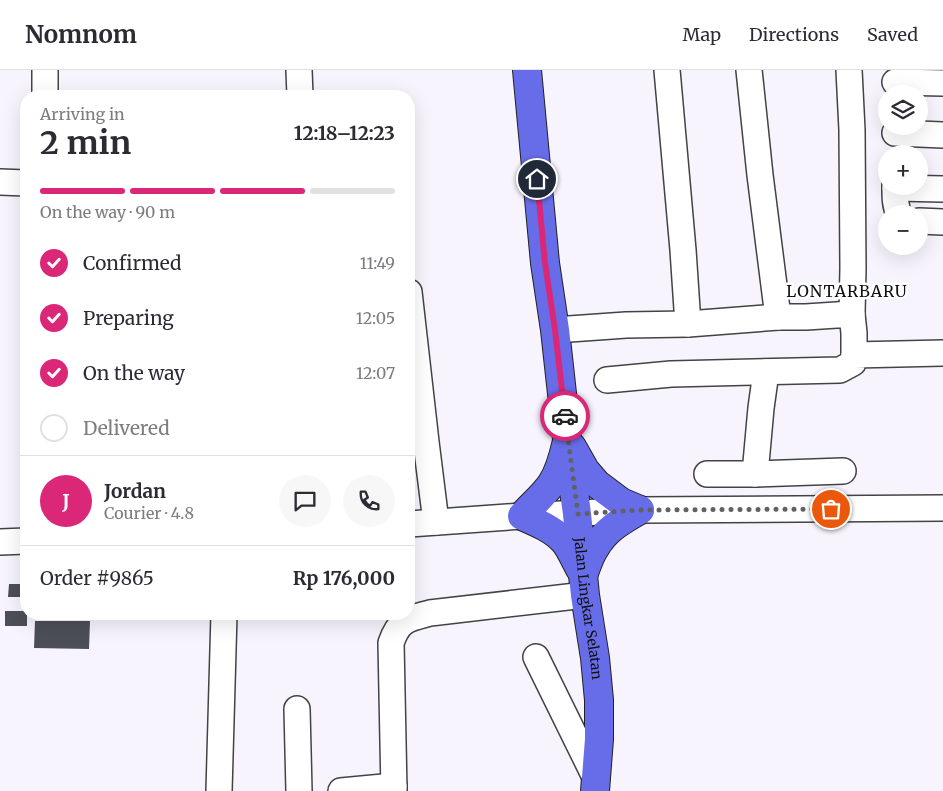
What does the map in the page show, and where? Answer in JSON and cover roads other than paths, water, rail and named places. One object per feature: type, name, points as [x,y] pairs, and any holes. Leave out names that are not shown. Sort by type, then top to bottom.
[{"type":"highway","name":"Jalan Lingkar Selatan","points":[[527,70],[545,263],[578,514],[584,585],[595,658],[600,740],[596,785]]},
{"type":"highway","points":[[567,439],[586,470],[598,484],[622,502],[640,510]]},
{"type":"highway","points":[[567,439],[562,460],[553,482],[522,516],[551,531],[564,541],[584,585]]},
{"type":"highway","points":[[584,585],[594,549],[603,536],[617,523],[640,510]]},
{"type":"street","points":[[45,70],[45,90]]},
{"type":"street","points":[[300,70],[300,90]]},
{"type":"street","points":[[667,70],[688,324]]},
{"type":"street","points":[[749,70],[778,317]]},
{"type":"street","points":[[607,380],[671,374],[840,370],[853,363],[852,130],[849,70]]},
{"type":"street","points":[[895,82],[943,84]]},
{"type":"street","points":[[895,138],[943,135]]},
{"type":"street","points":[[0,182],[20,183]]},
{"type":"street","points":[[928,188],[943,189]]},
{"type":"street","points":[[928,221],[943,222]]},
{"type":"street","points":[[555,330],[852,314]]},
{"type":"street","points":[[415,345],[436,522]]},
{"type":"street","points":[[854,354],[943,353]]},
{"type":"street","points":[[755,474],[766,372]]},
{"type":"street","points":[[707,474],[843,471]]},
{"type":"street","points":[[415,524],[640,510],[943,508]]},
{"type":"street","points":[[0,542],[20,541]]},
{"type":"street","points":[[415,617],[584,585]]},
{"type":"street","points":[[219,791],[224,620]]},
{"type":"street","points":[[341,791],[394,789],[391,642],[394,632],[406,620]]},
{"type":"street","points":[[536,657],[596,785]]},
{"type":"street","points":[[297,708],[299,791]]},
{"type":"district","name":"LONTARBARU","points":[[847,291]]}]
